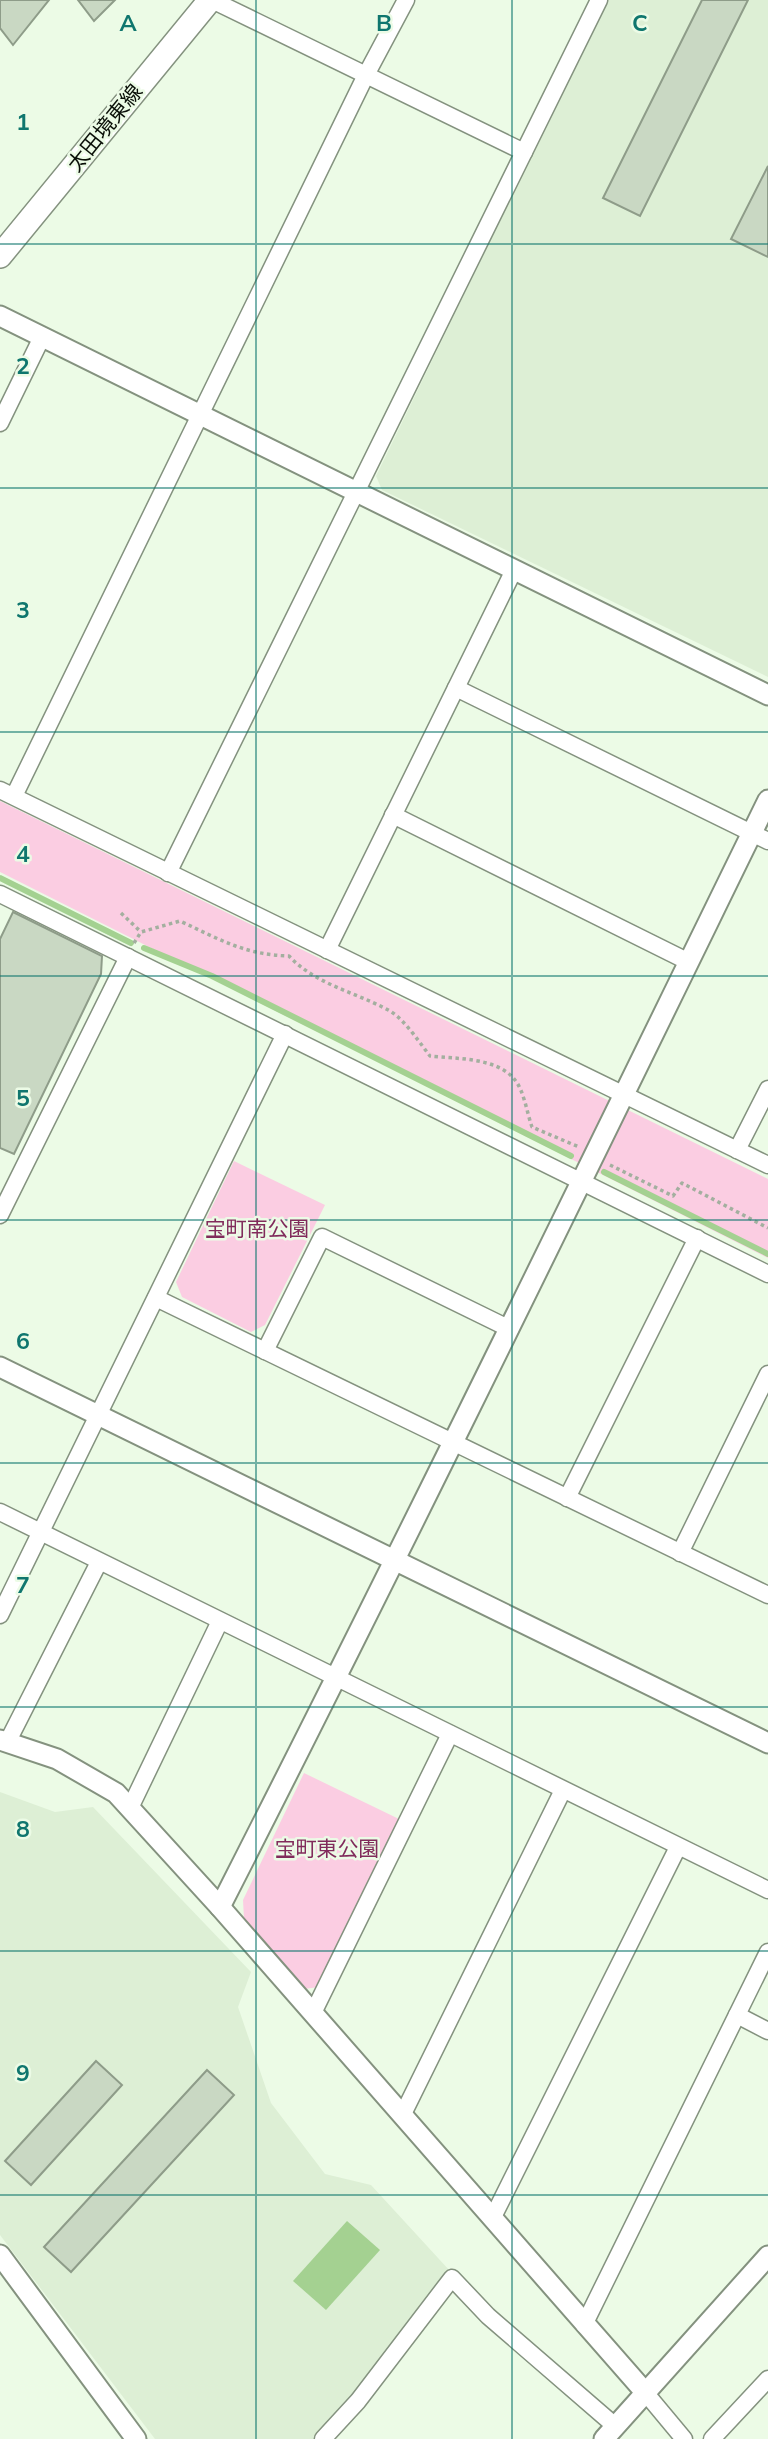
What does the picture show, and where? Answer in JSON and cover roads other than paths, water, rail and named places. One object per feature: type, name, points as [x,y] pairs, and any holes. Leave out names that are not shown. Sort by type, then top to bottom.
[{"type":"main road","name":"太田境東線","points":[[0,256],[211,0]]},
{"type":"street","points":[[211,0],[524,152]]},
{"type":"street","points":[[406,0],[7,793],[768,1165]]},
{"type":"street","points":[[168,873],[599,0]]},
{"type":"street","points":[[0,316],[768,695]]},
{"type":"street","points":[[0,423],[42,337]]},
{"type":"street","points":[[327,950],[514,570]]},
{"type":"street","points":[[456,688],[760,837]]},
{"type":"street","points":[[220,1907],[454,1444],[579,1180],[689,962],[760,837],[768,800]]},
{"type":"street","points":[[393,816],[689,962]]},
{"type":"street","points":[[0,894],[768,1274]]},
{"type":"street","points":[[0,1215],[128,957]]},
{"type":"street","points":[[0,1615],[285,1034]]},
{"type":"street","points":[[737,1150],[768,1089]]},
{"type":"street","points":[[265,1351],[322,1237],[510,1329]]},
{"type":"street","points":[[567,1498],[697,1238]]},
{"type":"street","points":[[156,1297],[768,1595]]},
{"type":"street","points":[[0,1367],[768,1743]]},
{"type":"street","points":[[680,1553],[768,1374]]},
{"type":"street","points":[[0,1512],[768,1890]]},
{"type":"street","points":[[99,1562],[4,1742],[57,1759],[116,1793],[220,1907],[684,2439]]},
{"type":"street","points":[[130,1808],[220,1621]]},
{"type":"street","points":[[313,2013],[450,1734]]},
{"type":"street","points":[[402,2116],[563,1790]]},
{"type":"street","points":[[492,2219],[678,1847]]},
{"type":"street","points":[[584,2325],[768,1952]]},
{"type":"street","points":[[737,2015],[768,2031]]},
{"type":"street","points":[[0,2255],[135,2439]]},
{"type":"street","points":[[323,2439],[358,2401],[452,2278],[609,2432],[768,2256]]},
{"type":"street","points":[[712,2439],[768,2379]]},
{"type":"waterway","points":[[0,878],[131,943]]},
{"type":"waterway","points":[[144,948],[212,976],[571,1156]]},
{"type":"waterway","points":[[604,1172],[768,1254]]},
{"type":"park label","name":"宝町南公園","points":[[257,1229]]},
{"type":"park label","name":"宝町東公園","points":[[327,1849]]}]
